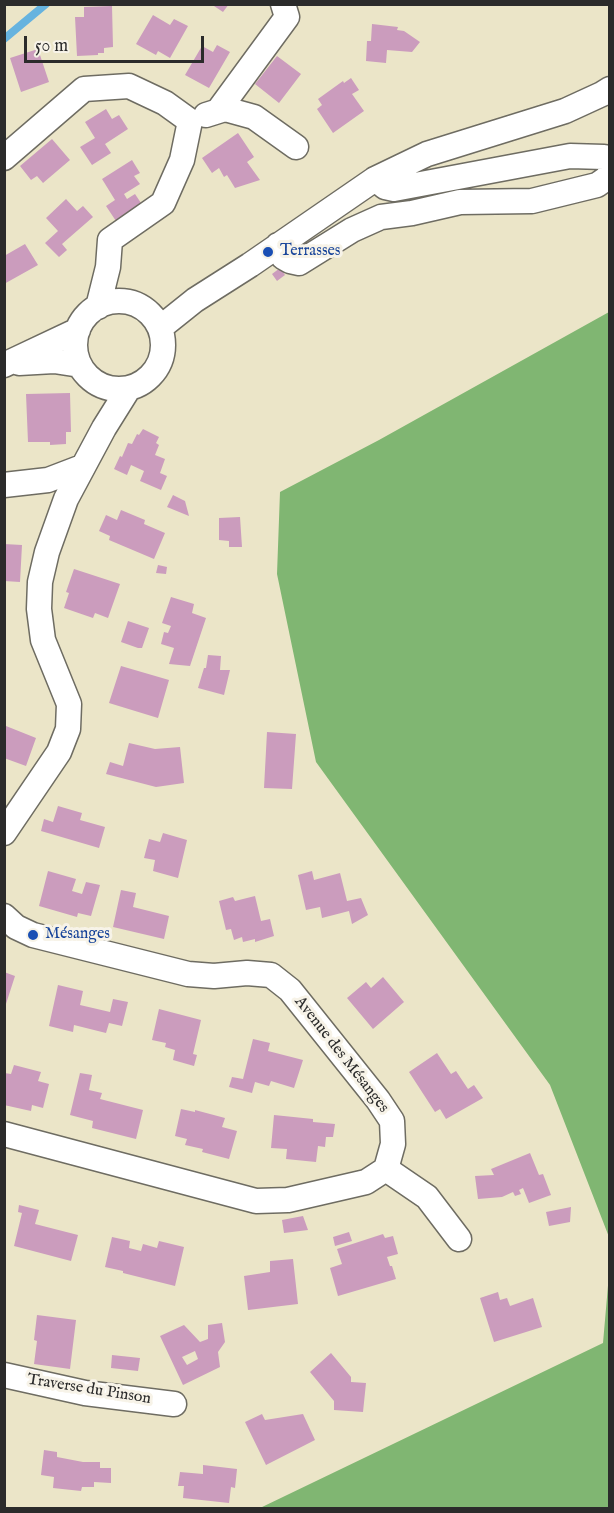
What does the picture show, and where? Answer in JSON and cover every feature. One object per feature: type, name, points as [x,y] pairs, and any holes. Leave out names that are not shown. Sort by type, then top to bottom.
[{"type":"street","points":[[218,111],[286,18],[284,4]]},
{"type":"street","points":[[4,158],[84,89],[129,86],[165,103],[190,121]]},
{"type":"street","points":[[160,328],[195,300],[375,179],[427,154],[565,111],[609,89]]},
{"type":"street","points":[[190,121],[225,109],[254,117],[296,147]]},
{"type":"street","points":[[98,307],[108,267],[110,240],[163,203],[182,160],[190,121]]},
{"type":"street","points":[[375,179],[385,188],[394,189],[570,156],[604,158],[609,161]]},
{"type":"street","points":[[278,245],[283,257],[298,263],[352,230],[381,217],[412,213],[460,202],[532,201],[597,185],[607,178],[609,173]]},
{"type":"street","points":[[108,267],[132,304],[146,310],[160,328],[163,353],[151,376],[141,384],[115,389],[102,386],[89,377],[80,365],[76,354],[75,342],[78,330],[86,317],[107,303],[132,304],[195,300]]},
{"type":"street","points":[[8,364],[78,330]]},
{"type":"street","points":[[8,364],[54,361],[80,365]]},
{"type":"street","points":[[102,386],[104,428]]},
{"type":"street","points":[[4,833],[59,752],[68,729],[69,704],[43,640],[39,609],[40,582],[47,552],[66,499],[82,467],[129,388]]},
{"type":"street","points":[[4,485],[48,480],[82,467]]},
{"type":"street","name":"Avenue des Mésanges","points":[[4,916],[16,927],[33,935],[188,974],[271,975],[290,990],[378,1100],[392,1121],[393,1144],[386,1169]]},
{"type":"street","points":[[4,1134],[256,1200],[288,1200],[366,1182],[386,1169],[427,1197],[459,1239]]},
{"type":"street","name":"Traverse du Pinson","points":[[4,1376],[85,1393],[174,1404]]},
{"type":"green space","points":[[609,312],[609,1237],[550,1085],[316,762],[277,574],[280,492],[379,440]]},
{"type":"green space","points":[[609,1274],[609,1508],[260,1508],[603,1343]]},
{"type":"building","points":[[211,4],[229,4],[223,12]]},
{"type":"building","points":[[112,6],[113,47],[104,48],[104,53],[98,53],[98,55],[77,56],[75,17],[84,17],[84,7]]},
{"type":"building","points":[[153,15],[170,25],[174,19],[188,26],[170,58],[158,51],[156,55],[136,44]]},
{"type":"building","points":[[372,24],[398,27],[397,30],[404,31],[420,42],[412,52],[387,50],[386,63],[366,61],[367,41],[371,41]]},
{"type":"building","points":[[217,45],[230,52],[209,88],[185,75],[202,46],[213,52]]},
{"type":"building","points":[[38,49],[49,82],[21,92],[10,58]]},
{"type":"building","points":[[277,56],[301,74],[279,103],[255,84]]},
{"type":"building","points":[[351,78],[359,90],[352,94],[364,111],[333,133],[317,109],[322,105],[318,99]]},
{"type":"building","points":[[106,109],[112,119],[119,115],[128,129],[105,144],[111,153],[92,165],[80,147],[95,138],[85,122]]},
{"type":"building","points":[[238,133],[254,157],[247,162],[260,180],[235,188],[227,175],[224,177],[219,168],[212,173],[202,158]]},
{"type":"building","points":[[52,139],[70,160],[43,183],[37,176],[31,180],[20,166]]},
{"type":"building","points":[[132,160],[140,173],[134,176],[140,184],[124,194],[127,199],[135,194],[143,206],[116,221],[106,206],[115,200],[102,179]]},
{"type":"building","points":[[66,199],[77,211],[83,206],[93,217],[62,244],[67,250],[59,257],[45,243],[58,231],[46,218]]},
{"type":"building","points":[[25,244],[38,265],[4,284],[4,256]]},
{"type":"building","points":[[280,268],[285,275],[277,281],[272,274]]},
{"type":"building","points":[[70,393],[71,432],[66,432],[66,444],[50,445],[50,442],[28,442],[26,394]]},
{"type":"building","points":[[143,429],[159,437],[155,455],[165,459],[160,473],[167,476],[161,490],[140,481],[144,471],[131,465],[127,475],[114,469],[128,443],[132,444],[137,434],[139,435]]},
{"type":"building","points":[[173,495],[185,501],[189,516],[167,507]]},
{"type":"building","points":[[121,510],[145,520],[144,524],[165,533],[154,559],[109,540],[110,536],[99,531],[106,515],[117,520]]},
{"type":"building","points":[[240,517],[242,547],[229,547],[229,541],[219,540],[219,518]]},
{"type":"building","points":[[4,544],[22,545],[20,582],[4,581]]},
{"type":"building","points":[[158,565],[167,567],[166,574],[156,573]]},
{"type":"building","points":[[74,569],[120,584],[108,618],[95,613],[93,618],[64,608],[69,593],[66,592]]},
{"type":"building","points":[[171,597],[194,604],[192,613],[206,618],[190,666],[169,664],[174,648],[161,644],[164,632],[168,633],[171,626],[162,623]]},
{"type":"building","points":[[128,621],[149,628],[142,648],[121,642]]},
{"type":"building","points":[[208,655],[221,656],[220,670],[230,670],[224,695],[198,688],[204,668],[206,668]]},
{"type":"building","points":[[121,666],[169,680],[158,718],[109,703]]},
{"type":"building","points":[[6,726],[36,738],[26,766],[4,758],[4,729]]},
{"type":"building","points":[[267,732],[296,734],[292,789],[264,788]]},
{"type":"building","points":[[129,743],[155,749],[180,747],[184,783],[156,787],[106,774],[110,762],[123,766]]},
{"type":"building","points":[[58,806],[82,813],[80,820],[105,827],[99,848],[41,831],[44,819],[53,822]]},
{"type":"building","points":[[163,833],[187,840],[178,878],[153,871],[155,860],[144,858],[149,839],[160,842]]},
{"type":"building","points":[[48,871],[76,879],[72,891],[82,894],[86,882],[100,885],[91,916],[78,913],[77,917],[39,906]]},
{"type":"building","points":[[312,871],[314,880],[340,873],[347,901],[361,898],[368,915],[352,924],[349,911],[322,918],[320,907],[306,910],[298,875]]},
{"type":"building","points":[[121,890],[136,893],[133,907],[169,916],[164,939],[113,927]]},
{"type":"building","points":[[255,896],[261,921],[270,919],[274,936],[255,942],[255,939],[243,942],[242,937],[234,940],[231,929],[226,930],[219,901],[233,897],[235,901]]},
{"type":"building","points":[[4,972],[15,976],[5,1007],[4,1007]]},
{"type":"building","points":[[383,977],[404,1002],[373,1029],[347,998],[366,982],[371,988]]},
{"type":"building","points":[[58,985],[83,991],[80,1005],[110,1012],[113,999],[128,1002],[122,1026],[109,1023],[106,1033],[74,1025],[73,1032],[49,1026]]},
{"type":"building","points":[[159,1009],[201,1020],[193,1054],[197,1055],[194,1066],[173,1060],[175,1050],[165,1047],[166,1043],[152,1040]]},
{"type":"building","points":[[253,1039],[270,1043],[268,1051],[303,1060],[294,1088],[271,1081],[269,1086],[255,1082],[252,1093],[229,1087],[232,1077],[243,1079]]},
{"type":"building","points":[[437,1053],[451,1074],[456,1071],[468,1089],[474,1085],[483,1098],[446,1119],[440,1109],[435,1112],[409,1072]]},
{"type":"building","points":[[14,1065],[41,1072],[38,1081],[49,1084],[43,1108],[32,1105],[31,1111],[4,1105],[4,1073],[11,1074]]},
{"type":"building","points":[[80,1073],[92,1075],[89,1090],[102,1093],[100,1099],[143,1110],[136,1139],[92,1128],[93,1121],[70,1115]]},
{"type":"building","points":[[181,1109],[195,1112],[195,1110],[225,1118],[222,1127],[237,1131],[229,1159],[185,1145],[187,1139],[175,1136]]},
{"type":"building","points":[[274,1115],[335,1124],[333,1137],[326,1137],[325,1147],[318,1146],[316,1162],[286,1159],[287,1149],[271,1148]]},
{"type":"building","points":[[530,1153],[539,1175],[543,1174],[551,1195],[529,1203],[523,1188],[519,1190],[521,1194],[515,1196],[513,1192],[502,1197],[478,1199],[475,1176],[494,1175],[491,1169]]},
{"type":"building","points":[[19,1205],[39,1210],[35,1224],[78,1235],[71,1261],[14,1246],[22,1213],[18,1212]]},
{"type":"building","points":[[571,1207],[570,1222],[549,1226],[546,1212]]},
{"type":"building","points":[[303,1216],[308,1230],[284,1233],[282,1220]]},
{"type":"building","points":[[349,1232],[352,1241],[335,1246],[333,1237]]},
{"type":"building","points":[[383,1234],[385,1238],[393,1236],[398,1254],[387,1257],[396,1279],[338,1296],[330,1268],[342,1264],[337,1249]]},
{"type":"building","points":[[112,1237],[130,1241],[129,1248],[141,1251],[143,1244],[157,1248],[159,1241],[184,1247],[175,1286],[105,1267]]},
{"type":"building","points":[[293,1259],[298,1304],[248,1310],[244,1276],[270,1272],[270,1261]]},
{"type":"building","points":[[498,1292],[500,1300],[507,1298],[510,1306],[533,1298],[542,1327],[494,1342],[480,1298]]},
{"type":"building","points":[[37,1315],[76,1320],[70,1369],[34,1364]]},
{"type":"building","points":[[222,1323],[225,1342],[218,1352],[220,1367],[183,1385],[160,1336],[184,1325],[200,1342],[208,1339],[208,1325]],"holes":[[[195,1351],[198,1359],[187,1365],[182,1357]]]},
{"type":"building","points":[[331,1353],[351,1377],[351,1382],[366,1383],[363,1412],[334,1410],[334,1401],[310,1372]]},
{"type":"building","points":[[112,1355],[140,1358],[138,1371],[111,1368]]},
{"type":"building","points":[[262,1414],[265,1420],[303,1414],[315,1440],[266,1465],[245,1422]]},
{"type":"building","points":[[44,1450],[57,1452],[57,1457],[83,1462],[100,1462],[100,1468],[111,1468],[111,1483],[94,1482],[94,1487],[82,1487],[81,1491],[53,1488],[54,1477],[41,1475]]},
{"type":"building","points":[[203,1465],[237,1469],[235,1488],[231,1487],[229,1503],[183,1498],[184,1486],[178,1486],[180,1472],[203,1474]]},
{"type":"waterway","points":[[4,39],[46,4]]},
{"type":"place","name":"Terrasses","points":[[268,252]]},
{"type":"place","name":"Mésanges","points":[[33,935]]}]
